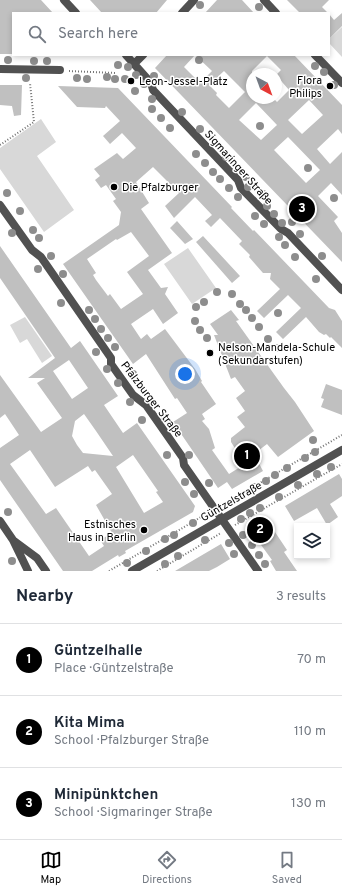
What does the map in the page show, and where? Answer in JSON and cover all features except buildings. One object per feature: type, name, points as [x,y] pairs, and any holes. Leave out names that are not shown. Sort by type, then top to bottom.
[{"type":"street","points":[[64,0],[75,12]]},
{"type":"street","points":[[183,12],[194,0]]},
{"type":"street","points":[[264,0],[275,12]]},
{"type":"street","name":"Sigmaringer Straße","points":[[127,56],[151,83],[153,90],[238,180],[241,188],[281,229],[288,233],[342,290]]},
{"type":"street","points":[[134,64],[142,56]]},
{"type":"street","points":[[316,56],[342,83]]},
{"type":"street","points":[[0,69],[60,70]]},
{"type":"street","name":"Pfalzburger Straße","points":[[0,205],[32,250],[41,257],[111,358],[111,364],[133,396],[148,409],[183,458],[184,466],[258,571]]},
{"type":"street","name":"Güntzelstraße","points":[[132,571],[342,450]]},
{"type":"street","points":[[0,521],[13,540],[28,571]]},
{"type":"street","points":[[13,540],[37,558],[46,571]]},
{"type":"path","points":[[60,70],[116,73]]},
{"type":"path","points":[[0,145],[34,122],[30,83]]},
{"type":"path","points":[[219,506],[342,435]]},
{"type":"path","points":[[234,525],[342,464]]},
{"type":"path","points":[[109,571],[210,512]]},
{"type":"path","points":[[157,571],[225,531]]},
{"type":"shaded area","points":[[342,27],[342,57],[330,44],[330,38]]},
{"type":"shaded area","points":[[41,119],[56,142],[37,156],[74,210],[44,232],[0,169],[0,148]]},
{"type":"shaded area","points":[[188,248],[216,288],[192,304],[164,264]]},
{"type":"shaded area","points":[[25,317],[52,356],[42,363],[27,339],[20,343],[10,325]]},
{"type":"place","name":"Leon-Jessel-Platz","points":[[131,81]]},
{"type":"place","name":"Flora Philips","points":[[330,86]]},
{"type":"place","name":"Die Pfalzburger","points":[[114,187]]},
{"type":"place","name":"Minipünktchen","points":[[302,209]]},
{"type":"place","name":"Nelson-Mandela-Schule (Sekundarstufen)","points":[[210,353]]},
{"type":"place","name":"Güntzelhalle","points":[[247,456]]},
{"type":"place","name":"Estnisches Haus in Berlin","points":[[144,530]]},
{"type":"place","name":"Kita Mima","points":[[260,530]]}]
